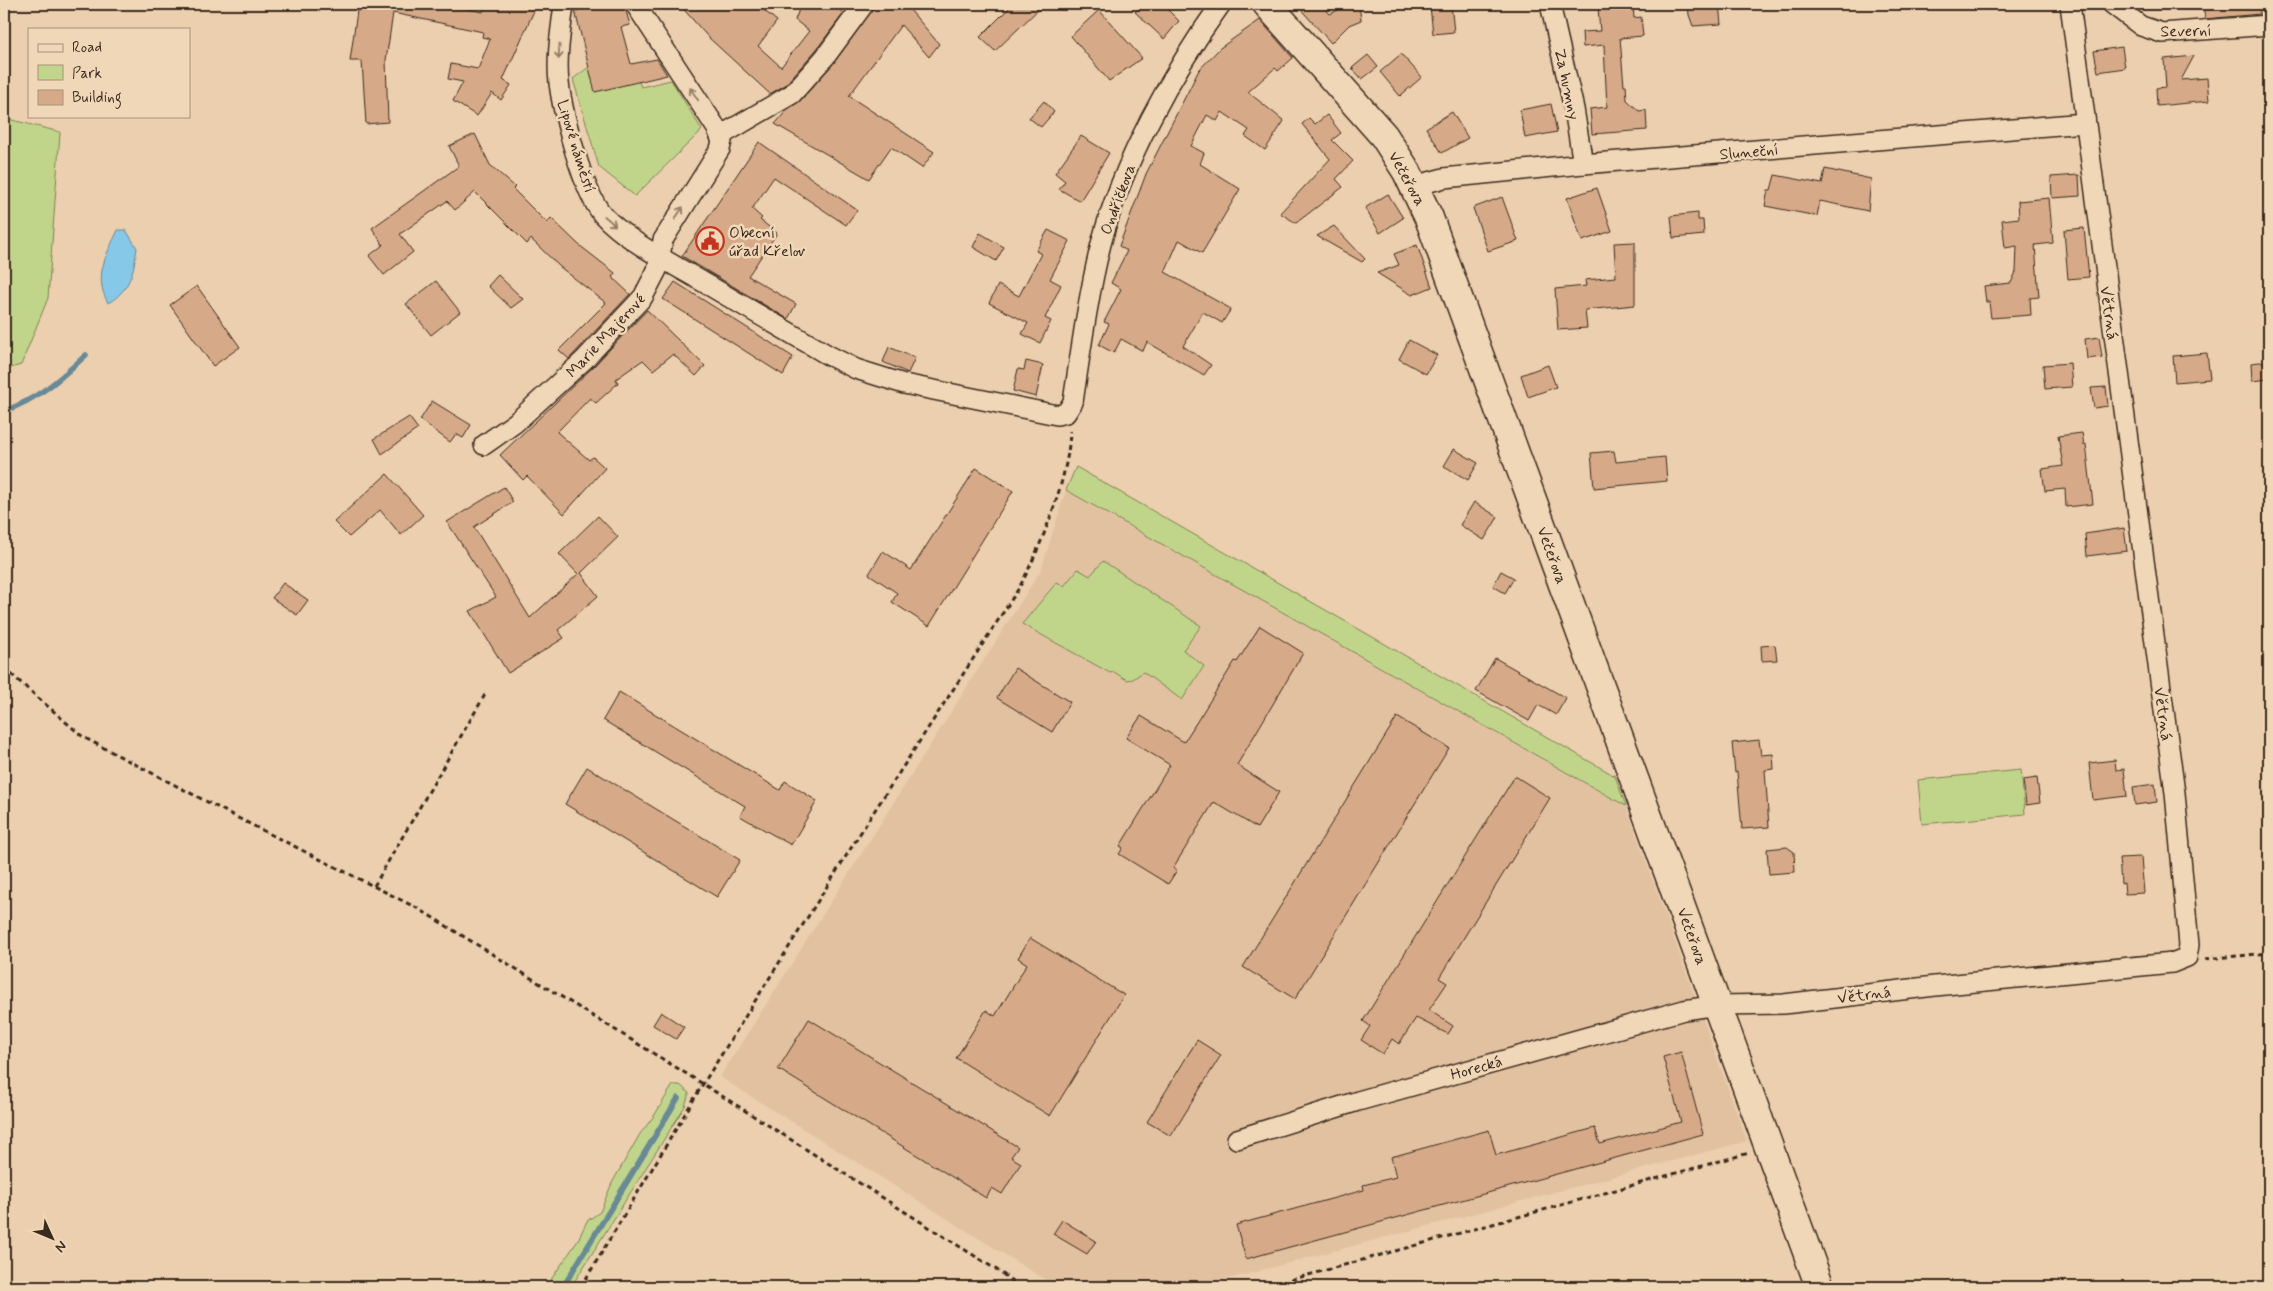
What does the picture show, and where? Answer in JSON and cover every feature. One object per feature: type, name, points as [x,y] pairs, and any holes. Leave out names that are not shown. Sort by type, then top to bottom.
[{"type":"street","name":"Lipové náměstí","points":[[564,4],[558,64],[559,83],[570,130],[589,192],[598,208],[609,221],[660,257],[828,356],[864,372],[904,384],[1051,415],[1066,412]]},
{"type":"street","points":[[635,4],[720,136],[792,94],[826,57],[864,4]]},
{"type":"street","name":"Ondříčkova","points":[[1066,412],[1073,402],[1101,244],[1120,188],[1133,156],[1170,83],[1221,4]]},
{"type":"street","name":"Večeřova","points":[[1267,4],[1384,136],[1414,186],[1443,256],[1820,1287]]},
{"type":"street","name":"Za humny","points":[[1550,4],[1574,109],[1583,164]]},
{"type":"street","name":"Větrná","points":[[1718,1005],[1784,1004],[1899,990],[2180,962],[2187,957],[2189,945],[2175,793],[2084,123],[2070,4]]},
{"type":"street","name":"Severní","points":[[2112,4],[2140,26],[2162,33],[2177,34],[2269,25]]},
{"type":"street","name":"Sluneční","points":[[1414,186],[1444,178],[1583,164],[2084,123]]},
{"type":"street","name":"Marie Majerové","points":[[484,444],[515,423],[554,388],[634,308],[649,287],[667,232],[720,148],[720,136]]},
{"type":"street","name":"Horecká","points":[[1237,1139],[1358,1101],[1540,1049],[1684,1010],[1718,1005]]},
{"type":"path","points":[[581,1287],[704,1084],[873,813],[1030,568],[1059,487],[1070,436],[1070,421],[1066,412]]},
{"type":"path","points":[[4,668],[83,736],[240,820],[420,909],[704,1084],[1000,1272],[1020,1287]]},
{"type":"path","points":[[374,886],[486,693]]},
{"type":"path","points":[[2180,962],[2269,953]]},
{"type":"path","points":[[1265,1287],[1768,1147]]},
{"type":"shaded area","points":[[1066,490],[1626,806],[1747,1141],[1198,1287],[1057,1287],[720,1077],[1041,570]]},
{"type":"green space","points":[[589,67],[639,82],[641,87],[671,80],[702,130],[635,196],[599,167],[573,79]]},
{"type":"green space","points":[[4,118],[60,132],[48,298],[21,365],[4,370]]},
{"type":"green space","points":[[1076,467],[1615,776],[1626,806],[1066,490]]},
{"type":"green space","points":[[1103,561],[1201,626],[1183,650],[1204,666],[1182,700],[1143,672],[1133,679],[1127,680],[1114,672],[1110,673],[1022,624],[1057,582],[1064,586],[1078,569],[1090,576]]},
{"type":"green space","points":[[2021,770],[2025,814],[1922,824],[1918,780]]},
{"type":"green space","points":[[673,1085],[680,1085],[689,1093],[685,1106],[571,1287],[549,1287],[552,1278],[577,1242],[587,1221],[600,1212],[612,1183],[640,1134],[654,1116]]},
{"type":"water","points":[[118,230],[126,230],[137,248],[130,279],[121,292],[108,303],[101,275],[106,257]]},
{"type":"building","points":[[358,4],[442,4],[483,12],[485,4],[537,4],[503,80],[511,85],[501,100],[492,93],[477,116],[453,101],[463,82],[448,79],[451,64],[478,69],[490,39],[482,37],[483,32],[393,13],[386,60],[388,122],[366,124],[362,61],[350,61]]},
{"type":"building","points":[[590,4],[624,4],[630,25],[621,27],[631,64],[657,59],[667,75],[595,92],[575,11],[591,7]]},
{"type":"building","points":[[679,4],[756,4],[777,21],[758,46],[781,67],[809,31],[795,20],[801,4],[833,4],[844,13],[816,50],[785,85],[770,94],[708,37]]},
{"type":"building","points":[[877,4],[905,4],[939,44],[929,57],[901,25],[849,96],[934,152],[922,168],[891,147],[869,179],[775,124],[788,109],[800,101],[833,64]]},
{"type":"building","points":[[1013,4],[1044,4],[995,51],[980,37]]},
{"type":"building","points":[[1144,4],[1162,4],[1179,21],[1164,39],[1135,12]]},
{"type":"building","points":[[1296,4],[1320,4],[1330,14],[1350,4],[1359,4],[1361,20],[1349,25],[1331,43]]},
{"type":"building","points":[[1451,4],[1454,32],[1433,34],[1430,6]]},
{"type":"building","points":[[1688,4],[1719,4],[1721,24],[1693,26]]},
{"type":"building","points":[[2203,4],[2260,4],[2260,14],[2205,19]]},
{"type":"building","points":[[1633,6],[1634,18],[1641,17],[1643,36],[1620,38],[1624,86],[1626,86],[1627,100],[1639,111],[1646,110],[1647,130],[1592,134],[1590,109],[1607,107],[1604,45],[1583,47],[1582,32],[1600,31],[1598,8]]},
{"type":"building","points":[[1099,10],[1142,58],[1109,81],[1071,36]]},
{"type":"building","points":[[1260,20],[1293,58],[1278,71],[1275,68],[1248,92],[1284,121],[1265,150],[1245,136],[1249,130],[1222,112],[1217,121],[1207,115],[1191,146],[1204,153],[1200,164],[1240,189],[1202,253],[1179,240],[1165,272],[1231,309],[1222,323],[1203,312],[1183,346],[1211,365],[1204,375],[1147,342],[1143,351],[1121,339],[1114,353],[1099,345],[1109,324],[1104,322],[1121,289],[1111,283],[1127,251],[1119,246],[1146,174],[1199,70],[1220,48]]},
{"type":"building","points":[[2122,47],[2125,68],[2098,72],[2094,51]]},
{"type":"building","points":[[1401,54],[1422,77],[1400,96],[1380,72]]},
{"type":"building","points":[[1368,55],[1378,67],[1362,79],[1352,68]]},
{"type":"building","points":[[2194,56],[2181,80],[2207,78],[2209,101],[2157,106],[2156,88],[2166,87],[2164,59]]},
{"type":"building","points":[[1044,101],[1054,112],[1041,127],[1029,118]]},
{"type":"building","points":[[1551,104],[1557,132],[1525,138],[1520,110]]},
{"type":"building","points":[[1452,112],[1468,138],[1442,153],[1426,128]]},
{"type":"building","points":[[1327,115],[1341,133],[1332,140],[1353,161],[1336,179],[1343,187],[1296,223],[1280,213],[1330,159],[1302,124],[1309,118],[1315,124]]},
{"type":"building","points":[[475,134],[490,165],[515,187],[513,189],[547,223],[551,218],[579,245],[615,273],[612,277],[630,294],[569,359],[559,350],[606,303],[560,267],[531,239],[527,244],[475,192],[455,210],[447,201],[400,234],[413,252],[384,275],[369,256],[383,245],[372,228],[459,166],[449,146]]},
{"type":"building","points":[[1081,136],[1109,153],[1080,201],[1059,189],[1065,181],[1055,173]]},
{"type":"building","points":[[759,142],[857,210],[846,225],[774,177],[752,209],[762,218],[760,220],[777,233],[748,276],[796,304],[788,319],[682,256]]},
{"type":"building","points":[[1825,169],[1871,179],[1868,211],[1820,201],[1817,216],[1765,206],[1768,190],[1771,190],[1775,175],[1822,184]]},
{"type":"building","points":[[2079,175],[2080,196],[2052,198],[2051,177]]},
{"type":"building","points":[[1597,188],[1612,231],[1582,241],[1567,198]]},
{"type":"building","points":[[1388,194],[1403,218],[1380,233],[1365,208]]},
{"type":"building","points":[[1502,197],[1518,241],[1488,251],[1473,208]]},
{"type":"building","points":[[2049,198],[2053,243],[2035,245],[2039,297],[2030,298],[2031,315],[1991,318],[1984,286],[2011,283],[2016,272],[2017,246],[2005,248],[2002,220],[2019,218],[2018,201]]},
{"type":"building","points":[[1698,213],[1698,220],[1703,220],[1704,235],[1673,238],[1671,216]]},
{"type":"building","points":[[1334,226],[1365,259],[1362,262],[1317,236]]},
{"type":"building","points":[[2084,228],[2089,277],[2068,279],[2064,230]]},
{"type":"building","points":[[1048,230],[1070,241],[1050,279],[1061,285],[1045,318],[1051,321],[1040,343],[1022,334],[1028,323],[989,303],[998,285],[1019,296],[1041,254],[1036,251]]},
{"type":"building","points":[[980,233],[1004,247],[996,261],[973,247]]},
{"type":"building","points":[[1635,242],[1635,305],[1585,310],[1587,328],[1558,330],[1555,289],[1586,286],[1585,280],[1616,277],[1614,243]]},
{"type":"building","points":[[1417,245],[1432,287],[1412,295],[1377,273],[1399,265],[1394,254]]},
{"type":"building","points":[[498,275],[523,299],[511,308],[488,286]]},
{"type":"building","points":[[436,281],[460,312],[431,335],[406,304]]},
{"type":"building","points":[[675,282],[793,357],[783,375],[663,299]]},
{"type":"building","points":[[197,286],[240,347],[213,366],[170,305]]},
{"type":"building","points":[[647,310],[705,366],[696,376],[673,354],[653,370],[643,360],[616,379],[618,383],[596,403],[590,398],[557,432],[589,460],[593,457],[605,468],[564,514],[527,476],[523,480],[500,455],[592,368]]},
{"type":"building","points":[[2099,337],[2102,357],[2087,359],[2085,339]]},
{"type":"building","points":[[1409,340],[1437,355],[1426,374],[1399,359]]},
{"type":"building","points":[[889,347],[915,358],[908,373],[883,362]]},
{"type":"building","points":[[2207,353],[2210,379],[2175,382],[2173,356]]},
{"type":"building","points":[[1026,361],[1043,365],[1036,397],[1013,391],[1018,369],[1024,370]]},
{"type":"building","points":[[2269,361],[2269,379],[2252,381],[2251,363]]},
{"type":"building","points":[[2070,363],[2072,387],[2045,389],[2043,365]]},
{"type":"building","points":[[1548,365],[1556,387],[1528,397],[1521,375]]},
{"type":"building","points":[[2106,387],[2108,406],[2094,408],[2091,388]]},
{"type":"building","points":[[432,401],[471,425],[463,438],[456,434],[450,442],[420,420]]},
{"type":"building","points":[[409,417],[418,429],[382,454],[374,439]]},
{"type":"building","points":[[2082,433],[2084,445],[2086,444],[2093,504],[2066,507],[2065,489],[2045,491],[2042,469],[2063,466],[2058,436]]},
{"type":"building","points":[[1454,449],[1478,463],[1468,480],[1444,466]]},
{"type":"building","points":[[1614,451],[1616,462],[1665,457],[1667,481],[1594,488],[1591,453]]},
{"type":"building","points":[[976,468],[1013,491],[929,626],[892,602],[897,593],[869,574],[883,551],[911,570]]},
{"type":"building","points":[[387,474],[423,515],[401,535],[380,510],[349,537],[334,522]]},
{"type":"building","points":[[504,487],[513,502],[474,527],[530,618],[578,574],[559,554],[598,516],[618,537],[581,573],[598,596],[558,630],[564,638],[508,673],[470,611],[496,597],[447,522]]},
{"type":"building","points":[[1474,502],[1498,517],[1484,540],[1460,525]]},
{"type":"building","points":[[2124,528],[2127,551],[2087,556],[2085,534]]},
{"type":"building","points":[[1501,571],[1514,578],[1505,593],[1493,586]]},
{"type":"building","points":[[283,583],[308,600],[297,615],[272,598]]},
{"type":"building","points":[[1260,626],[1303,653],[1237,765],[1279,792],[1257,828],[1214,802],[1173,868],[1177,870],[1168,884],[1119,854],[1123,848],[1120,846],[1170,765],[1126,738],[1141,716],[1184,742],[1235,661],[1237,662]]},
{"type":"building","points":[[1775,645],[1777,660],[1762,661],[1761,646]]},
{"type":"building","points":[[1495,658],[1566,698],[1556,715],[1538,705],[1529,721],[1476,691]]},
{"type":"building","points":[[1015,668],[1070,702],[1052,732],[997,698]]},
{"type":"building","points":[[619,692],[780,790],[785,781],[817,801],[791,845],[740,816],[745,806],[603,720]]},
{"type":"building","points":[[1397,717],[1449,748],[1295,999],[1243,967]]},
{"type":"building","points":[[1759,740],[1761,755],[1773,754],[1774,769],[1765,770],[1769,827],[1742,829],[1737,772],[1735,773],[1732,743]]},
{"type":"building","points":[[2115,760],[2116,770],[2124,769],[2127,796],[2093,800],[2089,763]]},
{"type":"building","points":[[587,767],[740,860],[717,897],[565,804]]},
{"type":"building","points":[[1515,776],[1550,798],[1439,978],[1447,983],[1429,1010],[1453,1026],[1448,1034],[1416,1018],[1399,1044],[1392,1039],[1383,1054],[1361,1040],[1370,1026],[1363,1021]]},
{"type":"building","points":[[2037,778],[2040,803],[2026,805],[2023,780]]},
{"type":"building","points":[[2155,784],[2157,802],[2135,805],[2133,787]]},
{"type":"building","points":[[1787,847],[1794,852],[1795,872],[1769,874],[1767,849]]},
{"type":"building","points":[[2141,857],[2144,893],[2125,894],[2124,883],[2121,884],[2119,858]]},
{"type":"building","points":[[1030,938],[1124,995],[1050,1116],[956,1058],[986,1010],[995,1016],[1027,964],[1018,958]]},
{"type":"building","points":[[661,1012],[684,1027],[676,1039],[653,1025]]},
{"type":"building","points":[[809,1019],[1018,1147],[1011,1157],[1021,1163],[1002,1194],[992,1188],[986,1198],[778,1069]]},
{"type":"building","points":[[1197,1040],[1221,1055],[1171,1136],[1147,1122]]},
{"type":"building","points":[[1681,1052],[1703,1134],[1246,1259],[1236,1225],[1364,1190],[1363,1185],[1396,1177],[1391,1157],[1489,1130],[1496,1155],[1595,1128],[1600,1144],[1681,1122],[1663,1057]]},
{"type":"building","points":[[1062,1220],[1096,1241],[1087,1254],[1053,1234]]},
{"type":"waterway","points":[[4,411],[38,395],[86,355]]},
{"type":"waterway","points":[[563,1287],[678,1098]]},
{"type":"place","name":"Obecní úřad Křelov","points":[[710,241]]}]
